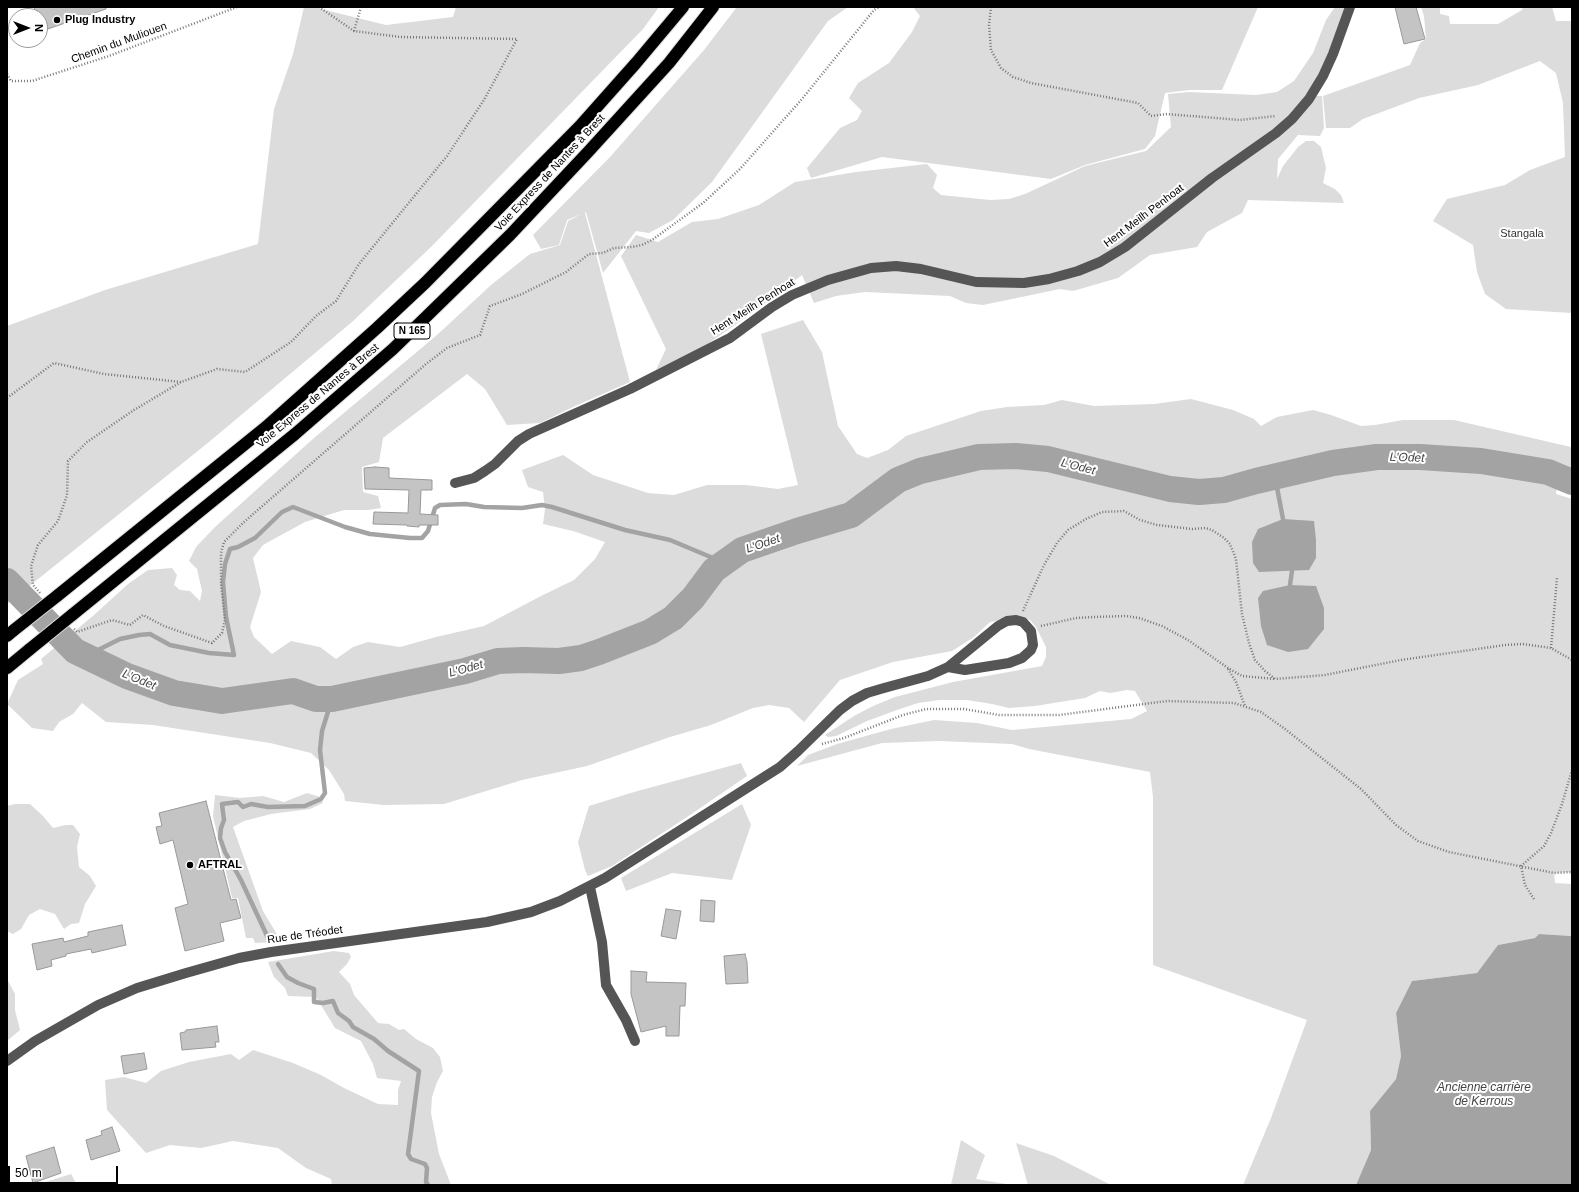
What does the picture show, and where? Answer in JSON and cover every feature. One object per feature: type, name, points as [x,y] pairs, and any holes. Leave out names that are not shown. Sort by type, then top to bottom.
[{"type":"highway","name":"Voie Express de Nantes à Brest","points":[[11,633],[266,427],[378,328],[425,283],[580,126],[683,7]]},
{"type":"highway","name":"Voie Express de Nantes à Brest","points":[[7,668],[295,434],[393,349],[510,235],[588,152],[669,63],[713,7]]},
{"type":"street","name":"Hent Meilh Penhoat","points":[[455,483],[474,478],[485,471],[495,464],[518,441],[529,434],[630,389],[730,338],[772,307],[792,296],[828,280],[850,273],[886,267],[909,267],[965,280],[991,283],[1037,281],[1078,271],[1100,262],[1125,247],[1155,225],[1212,178],[1276,133],[1300,111],[1323,76],[1333,54],[1350,7]]},
{"type":"street","name":"Rue de Tréodet","points":[[7,1061],[35,1041],[98,1005],[137,988],[186,973],[239,958],[271,952],[487,922],[531,912],[560,901],[590,887],[618,870],[780,767],[840,710],[852,701],[867,693],[928,676],[948,667],[998,626],[1007,621],[1019,621]]},
{"type":"street","points":[[948,667],[965,670],[1009,663],[1022,658],[1031,650],[1033,644],[1029,628],[1023,622],[1019,621]]},
{"type":"street","points":[[590,887],[602,942],[606,985],[626,1020],[635,1041]]},
{"type":"path","name":"Chemin du Muliouen","points":[[7,74],[11,81],[32,81],[109,56],[236,7]]},
{"type":"path","points":[[36,590],[33,585],[31,566],[38,545],[58,521],[67,495],[68,461],[87,442],[134,410],[181,382],[217,369],[245,372],[291,342],[316,316],[336,301],[359,264],[447,156],[484,100],[517,39],[400,37],[354,31],[320,7]]},
{"type":"path","points":[[354,31],[361,7]]},
{"type":"path","points":[[77,632],[112,620],[130,625],[143,615],[164,626],[212,643],[222,633],[225,620],[221,584],[221,553],[224,542],[244,522],[426,364],[447,348],[480,335],[490,306],[522,294],[566,272],[589,254],[603,253],[614,248],[632,247],[652,240],[703,203],[740,169],[802,99],[874,10],[879,7]]},
{"type":"path","points":[[990,7],[988,25],[991,50],[1001,68],[1014,77],[1038,85],[1138,103],[1152,116],[1167,114],[1246,120],[1300,111]]},
{"type":"path","points":[[7,398],[54,363],[104,374],[181,382]]},
{"type":"path","points":[[1019,621],[1038,578],[1057,543],[1068,530],[1086,519],[1102,512],[1124,512],[1140,520],[1157,525],[1192,529],[1205,528],[1219,534],[1230,544],[1236,559],[1242,614],[1249,643],[1255,660],[1264,671],[1275,680]]},
{"type":"path","points":[[1551,648],[1557,578]]},
{"type":"path","points":[[1029,628],[1076,618],[1094,616],[1126,616],[1140,618],[1162,626],[1188,640],[1242,676],[1275,680],[1325,675],[1401,660],[1496,646],[1523,644],[1551,648],[1572,660]]},
{"type":"path","points":[[1228,668],[1236,682],[1245,706]]},
{"type":"path","points":[[798,751],[844,738],[903,714],[926,709],[964,709],[1006,715],[1059,715],[1167,701],[1234,703],[1261,712],[1285,729],[1361,789],[1396,825],[1418,841],[1449,852],[1554,872],[1572,872]]},
{"type":"path","points":[[1521,866],[1544,846],[1551,833],[1562,804],[1572,770]]},
{"type":"path","points":[[1521,866],[1525,885],[1534,899]]},
{"type":"green space","points":[[304,7],[313,7],[386,25],[453,17],[456,7],[659,7],[643,29],[431,247],[352,322],[209,442],[7,604],[7,326],[105,290],[258,244],[274,109],[293,54]]},
{"type":"green space","points":[[737,7],[848,7],[828,21],[712,182],[673,220],[649,233],[636,231],[603,273],[586,212],[585,213],[630,382],[540,423],[507,425],[485,389],[467,374],[383,438],[379,462],[362,467],[363,492],[378,496],[381,508],[368,510],[344,510],[305,522],[263,545],[253,558],[261,592],[250,627],[254,637],[272,654],[291,641],[320,647],[336,659],[353,647],[368,642],[400,647],[484,626],[574,580],[595,559],[605,542],[573,531],[543,524],[545,509],[543,492],[528,487],[522,470],[563,455],[593,475],[648,493],[674,495],[707,485],[746,485],[778,489],[798,485],[761,334],[803,320],[822,352],[838,426],[857,454],[867,458],[888,450],[906,436],[981,411],[1007,407],[1044,405],[1062,400],[1094,406],[1154,404],[1191,399],[1233,410],[1254,419],[1261,426],[1277,417],[1313,410],[1361,426],[1403,420],[1454,420],[1571,447],[1572,479],[1557,485],[1556,494],[1572,499],[1572,872],[1554,873],[1555,883],[1572,884],[1572,936],[1539,934],[1535,938],[1498,945],[1477,973],[1412,981],[1396,1013],[1401,1056],[1396,1079],[1370,1111],[1371,1150],[1356,1185],[1243,1185],[1271,1118],[1307,1020],[1153,965],[1153,797],[1150,772],[1029,749],[1012,744],[939,741],[882,743],[797,766],[808,755],[837,744],[891,729],[934,720],[977,723],[1012,730],[1131,719],[1147,711],[1135,691],[1127,690],[1110,693],[1100,691],[1085,698],[1035,706],[1009,708],[967,700],[939,700],[918,703],[897,710],[867,721],[836,736],[828,737],[825,735],[854,716],[895,697],[953,682],[1042,666],[1046,657],[1046,647],[1036,627],[1030,620],[1021,617],[990,622],[974,637],[952,651],[893,662],[840,680],[804,722],[789,708],[769,705],[753,708],[711,725],[670,737],[587,766],[522,780],[444,804],[384,805],[345,801],[344,794],[329,770],[311,753],[270,743],[153,725],[106,722],[82,703],[73,714],[59,722],[53,731],[32,728],[7,704],[18,680],[43,664],[41,659],[94,615],[128,584],[148,570],[172,568],[177,575],[174,585],[180,590],[190,591],[200,601],[202,591],[197,569],[189,561],[196,547],[215,527],[314,438],[437,335],[491,285],[530,254],[560,245],[568,221],[581,214],[567,220],[559,245],[541,249],[533,235],[610,157],[704,50]]},
{"type":"green space","points":[[913,7],[1258,7],[1222,90],[1189,90],[1165,93],[1155,136],[1145,149],[1085,165],[1051,179],[882,157],[811,178],[807,168],[840,128],[857,120],[862,111],[849,98],[858,83],[889,63],[912,32],[920,16]]},
{"type":"green space","points":[[1335,7],[1345,7],[1331,48],[1309,96],[1322,96],[1324,128],[1320,136],[1298,135],[1278,159],[1277,179],[1283,166],[1298,147],[1306,141],[1314,141],[1321,147],[1326,168],[1323,183],[1335,189],[1341,195],[1344,203],[1248,200],[1242,213],[1207,232],[1197,247],[1150,255],[1118,278],[1073,291],[1060,289],[983,305],[966,303],[950,296],[865,292],[836,296],[814,303],[802,275],[748,316],[703,347],[656,370],[666,349],[621,256],[636,235],[658,242],[692,222],[718,219],[759,205],[795,182],[856,172],[927,164],[937,175],[933,188],[941,195],[990,200],[1009,199],[1025,194],[1085,166],[1146,151],[1171,127],[1168,94],[1189,92],[1256,95],[1277,92],[1294,81],[1313,53],[1326,20]]},
{"type":"green space","name":"Stangala","points":[[1421,7],[1440,7],[1440,14],[1449,16],[1450,24],[1498,24],[1522,10],[1523,7],[1552,7],[1556,21],[1572,21],[1572,313],[1506,309],[1485,294],[1477,272],[1473,245],[1433,221],[1447,199],[1505,185],[1530,170],[1565,157],[1563,103],[1556,73],[1540,61],[1478,85],[1419,98],[1363,119],[1350,128],[1326,128],[1323,96],[1410,65],[1420,43],[1426,39],[1424,16]]},
{"type":"green space","points":[[741,763],[747,776],[612,866],[588,876],[578,842],[589,806],[634,792]]},
{"type":"green space","points":[[307,793],[320,797],[323,803],[310,809],[271,814],[244,821],[233,827],[263,911],[278,936],[274,942],[255,943],[253,938],[246,938],[238,898],[232,898],[213,816],[215,795],[240,798],[263,796],[284,802]]},
{"type":"green space","points":[[15,804],[30,804],[53,828],[73,825],[80,834],[77,847],[79,867],[90,876],[96,886],[85,904],[79,923],[71,924],[64,929],[55,914],[40,909],[29,915],[21,929],[13,934],[7,931],[7,806]]},
{"type":"green space","points":[[742,804],[751,825],[732,880],[672,873],[626,891],[621,878]]},
{"type":"green space","points":[[334,951],[349,953],[351,957],[347,964],[339,972],[350,984],[354,995],[378,1023],[389,1024],[399,1030],[404,1029],[416,1039],[433,1048],[440,1057],[443,1071],[437,1082],[432,1097],[431,1113],[439,1154],[451,1185],[332,1185],[331,1179],[306,1168],[278,1148],[233,1141],[201,1148],[170,1145],[146,1153],[107,1110],[105,1080],[124,1077],[146,1083],[161,1071],[189,1062],[231,1054],[239,1060],[253,1050],[293,1063],[321,1075],[378,1104],[398,1105],[398,1090],[401,1081],[377,1078],[373,1064],[361,1041],[335,1028],[316,997],[288,996],[285,988],[274,977],[268,962]]},
{"type":"green space","points":[[7,979],[15,994],[15,1010],[20,1030],[7,1041]]},
{"type":"green space","points":[[961,1140],[985,1155],[976,1179],[1012,1185],[951,1185]]},
{"type":"green space","points":[[1016,1143],[1054,1156],[1111,1185],[1028,1185]]},
{"type":"green space","points":[[71,1174],[77,1185],[36,1185]]},
{"type":"water","points":[[1283,519],[1314,521],[1316,558],[1309,570],[1259,572],[1253,563],[1252,542],[1258,529]]},
{"type":"water","points":[[1290,585],[1316,586],[1324,608],[1324,629],[1308,649],[1288,652],[1267,645],[1261,626],[1258,598],[1263,591]]},
{"type":"water","name":"Ancienne carrière de Kerrous","points":[[1539,934],[1572,936],[1572,1185],[1356,1185],[1371,1150],[1370,1111],[1396,1079],[1401,1056],[1396,1013],[1412,981],[1477,973],[1498,945],[1535,938]]},
{"type":"building","name":"Plug Industry","points":[[106,7],[106,9],[48,29],[48,8],[34,8]]},
{"type":"building","points":[[1395,7],[1416,7],[1425,39],[1404,44]]},
{"type":"building","points":[[364,468],[389,468],[389,478],[432,480],[432,490],[421,490],[420,514],[438,515],[438,525],[419,525],[419,527],[407,525],[373,524],[374,512],[408,513],[409,490],[365,489]]},
{"type":"building","points":[[206,801],[231,900],[236,899],[241,918],[220,923],[224,941],[185,951],[175,908],[188,904],[173,840],[160,844],[156,827],[162,826],[159,813]]},
{"type":"building","points":[[701,900],[715,901],[714,922],[700,921]]},
{"type":"building","points":[[666,909],[681,911],[676,939],[661,936]]},
{"type":"building","points":[[122,925],[126,945],[92,953],[91,949],[66,954],[66,956],[51,960],[52,966],[37,970],[32,944],[63,938],[64,942],[88,936],[88,932]]},
{"type":"building","points":[[745,954],[748,983],[726,984],[724,956]]},
{"type":"building","points":[[631,971],[647,972],[646,982],[686,983],[685,1006],[680,1006],[679,1036],[666,1036],[666,1026],[641,1032],[631,994]]},
{"type":"building","points":[[217,1026],[219,1042],[215,1042],[216,1047],[182,1050],[180,1033],[185,1032],[186,1030]]},
{"type":"building","points":[[144,1053],[147,1069],[124,1074],[121,1056]]},
{"type":"building","points":[[112,1127],[120,1151],[91,1160],[86,1140],[102,1135],[101,1131]]},
{"type":"building","points":[[54,1147],[61,1173],[33,1183],[26,1156]]},
{"type":"waterway","name":"L'Odet","points":[[7,581],[75,651],[127,676],[174,693],[222,701],[293,691],[316,699],[332,699],[465,671],[498,661],[559,661],[581,658],[599,652],[650,632],[673,618],[693,598],[714,570],[742,550],[797,531],[851,515],[898,480],[920,471],[979,457],[1016,456],[1048,459],[1170,489],[1199,492],[1224,490],[1333,463],[1377,457],[1420,457],[1481,461],[1548,472],[1572,482]]},
{"type":"waterway","points":[[1564,479],[1572,469]]},
{"type":"waterway","points":[[1275,477],[1283,519]]},
{"type":"waterway","points":[[86,656],[120,639],[150,634],[170,645],[209,653],[234,655],[226,617],[223,582],[225,564],[230,549],[238,547],[255,538],[282,512],[293,507],[345,527],[370,534],[422,538],[428,531],[435,508],[440,505],[466,504],[484,507],[522,508],[542,505],[625,530],[670,540],[725,563]]},
{"type":"waterway","points":[[1290,585],[1292,571]]},
{"type":"waterway","points":[[269,940],[241,880],[225,852],[220,838],[224,820],[222,804],[238,802],[243,807],[251,804],[268,807],[305,806],[321,799],[325,793],[320,750],[322,731],[332,699]]},
{"type":"waterway","points":[[278,964],[287,977],[314,989],[314,1002],[323,1003],[333,1001],[338,1013],[349,1021],[353,1027],[374,1039],[388,1051],[419,1071],[408,1154],[411,1159],[425,1164],[427,1168],[426,1182],[428,1185]]},
{"type":"place","name":"Plug Industry","points":[[57,20]]},
{"type":"place","name":"AFTRAL","points":[[190,865]]}]
